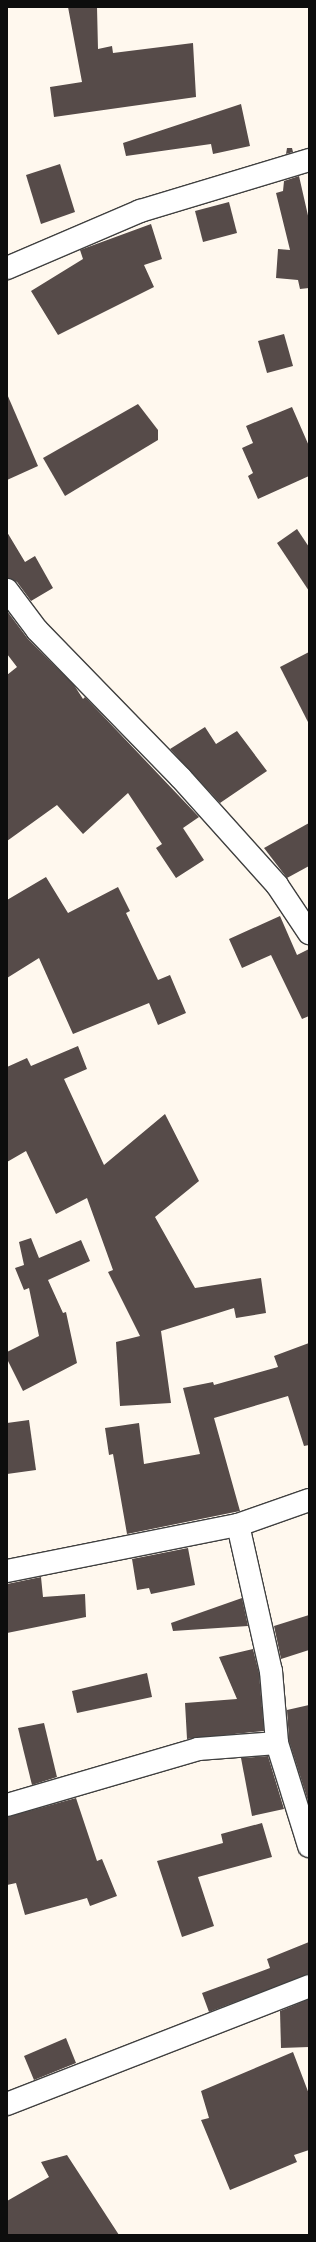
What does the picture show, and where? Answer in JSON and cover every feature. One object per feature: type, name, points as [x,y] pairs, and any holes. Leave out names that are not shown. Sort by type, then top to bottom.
[{"type":"street","points":[[7,268],[140,211],[309,160]]},
{"type":"street","points":[[7,590],[38,630],[181,778],[277,885],[309,933]]},
{"type":"street","points":[[7,1571],[238,1525],[309,1500]]},
{"type":"street","points":[[238,1525],[271,1671],[278,1743],[309,1846]]},
{"type":"street","points":[[7,1805],[198,1749],[278,1743]]},
{"type":"street","points":[[7,2104],[309,1986]]},
{"type":"building","points":[[68,7],[97,7],[98,49],[112,46],[113,53],[193,43],[196,97],[54,117],[50,87],[82,82]]},
{"type":"building","points":[[241,104],[250,146],[213,154],[211,144],[126,156],[123,143]]},
{"type":"building","points":[[287,148],[292,148],[293,152],[286,154]]},
{"type":"building","points":[[60,164],[75,212],[41,224],[26,175]]},
{"type":"building","points":[[299,176],[309,220],[309,288],[300,289],[298,280],[276,278],[278,249],[290,250],[276,193],[283,191],[284,181]]},
{"type":"building","points":[[229,202],[237,233],[203,242],[195,211]]},
{"type":"building","points":[[151,224],[162,259],[144,265],[154,287],[58,335],[31,291],[83,259],[80,250]]},
{"type":"building","points":[[284,334],[293,366],[267,373],[258,341]]},
{"type":"building","points":[[7,394],[38,466],[7,480]]},
{"type":"building","points":[[138,404],[158,430],[158,440],[65,496],[43,458]]},
{"type":"building","points":[[292,407],[309,446],[309,476],[258,499],[248,476],[253,473],[242,448],[253,443],[246,426]]},
{"type":"building","points":[[297,529],[309,547],[309,591],[277,543]]},
{"type":"building","points":[[7,532],[25,562],[35,556],[53,588],[31,601],[17,582],[7,578]]},
{"type":"building","points":[[7,611],[28,639],[74,685],[83,699],[85,697],[199,817],[183,828],[204,860],[176,878],[156,848],[162,844],[128,793],[83,834],[57,805],[7,841],[7,675],[17,667],[7,654]]},
{"type":"building","points":[[309,652],[309,724],[280,667]]},
{"type":"building","points":[[205,727],[216,744],[237,731],[267,771],[220,803],[170,749]]},
{"type":"building","points":[[309,823],[309,866],[287,878],[264,848]]},
{"type":"building","points":[[46,877],[68,913],[118,887],[130,911],[126,913],[158,980],[170,975],[186,1013],[158,1025],[149,1003],[73,1034],[39,958],[7,978],[7,900]]},
{"type":"building","points":[[280,916],[297,955],[309,949],[309,1016],[302,1019],[271,955],[242,968],[229,939]]},
{"type":"building","points":[[78,1046],[87,1069],[64,1079],[104,1165],[165,1114],[199,1181],[155,1217],[195,1288],[261,1278],[266,1313],[236,1318],[234,1308],[161,1331],[171,1403],[120,1406],[116,1342],[140,1336],[108,1272],[113,1270],[87,1198],[56,1214],[26,1151],[7,1162],[7,1067],[27,1058],[31,1066]]},
{"type":"building","points":[[31,1238],[39,1258],[81,1240],[90,1261],[48,1280],[63,1313],[66,1312],[77,1363],[23,1391],[7,1359],[7,1352],[39,1336],[29,1288],[24,1290],[15,1268],[24,1265],[19,1242]]},
{"type":"building","points":[[309,1343],[309,1445],[304,1446],[288,1396],[214,1418],[240,1511],[127,1534],[113,1454],[109,1455],[105,1428],[139,1423],[144,1464],[200,1454],[183,1388],[213,1382],[214,1385],[278,1367],[274,1356]]},
{"type":"building","points":[[29,1420],[36,1470],[7,1474],[7,1423]]},
{"type":"building","points":[[188,1548],[195,1585],[151,1594],[149,1588],[137,1590],[132,1559]]},
{"type":"building","points":[[41,1577],[43,1597],[85,1594],[86,1617],[7,1633],[7,1584]]},
{"type":"building","points":[[242,1598],[248,1626],[173,1631],[171,1623]]},
{"type":"building","points":[[309,1615],[309,1650],[281,1659],[274,1626]]},
{"type":"building","points":[[253,1649],[259,1673],[264,1731],[187,1739],[185,1703],[237,1699],[219,1657]]},
{"type":"building","points":[[147,1673],[152,1697],[77,1713],[72,1691]]},
{"type":"building","points":[[309,1705],[309,1804],[289,1741],[287,1710]]},
{"type":"building","points":[[44,1723],[57,1777],[32,1785],[18,1728]]},
{"type":"building","points":[[268,1756],[284,1809],[252,1816],[241,1758]]},
{"type":"building","points":[[76,1798],[97,1861],[102,1859],[117,1896],[90,1906],[87,1898],[25,1915],[16,1883],[7,1885],[7,1817]]},
{"type":"building","points":[[262,1823],[272,1857],[198,1877],[214,1926],[182,1937],[157,1861],[223,1843],[221,1834]]},
{"type":"building","points":[[309,1942],[309,1974],[209,2012],[202,1993],[270,1968],[267,1959]]},
{"type":"building","points":[[309,1999],[309,2047],[281,2048],[280,2011]]},
{"type":"building","points":[[66,2038],[76,2063],[34,2080],[24,2056]]},
{"type":"building","points":[[293,2052],[309,2094],[309,2150],[294,2155],[297,2162],[230,2190],[201,2120],[209,2118],[201,2091]]},
{"type":"building","points":[[67,2155],[119,2235],[7,2235],[7,2201],[49,2177],[41,2162]]}]
